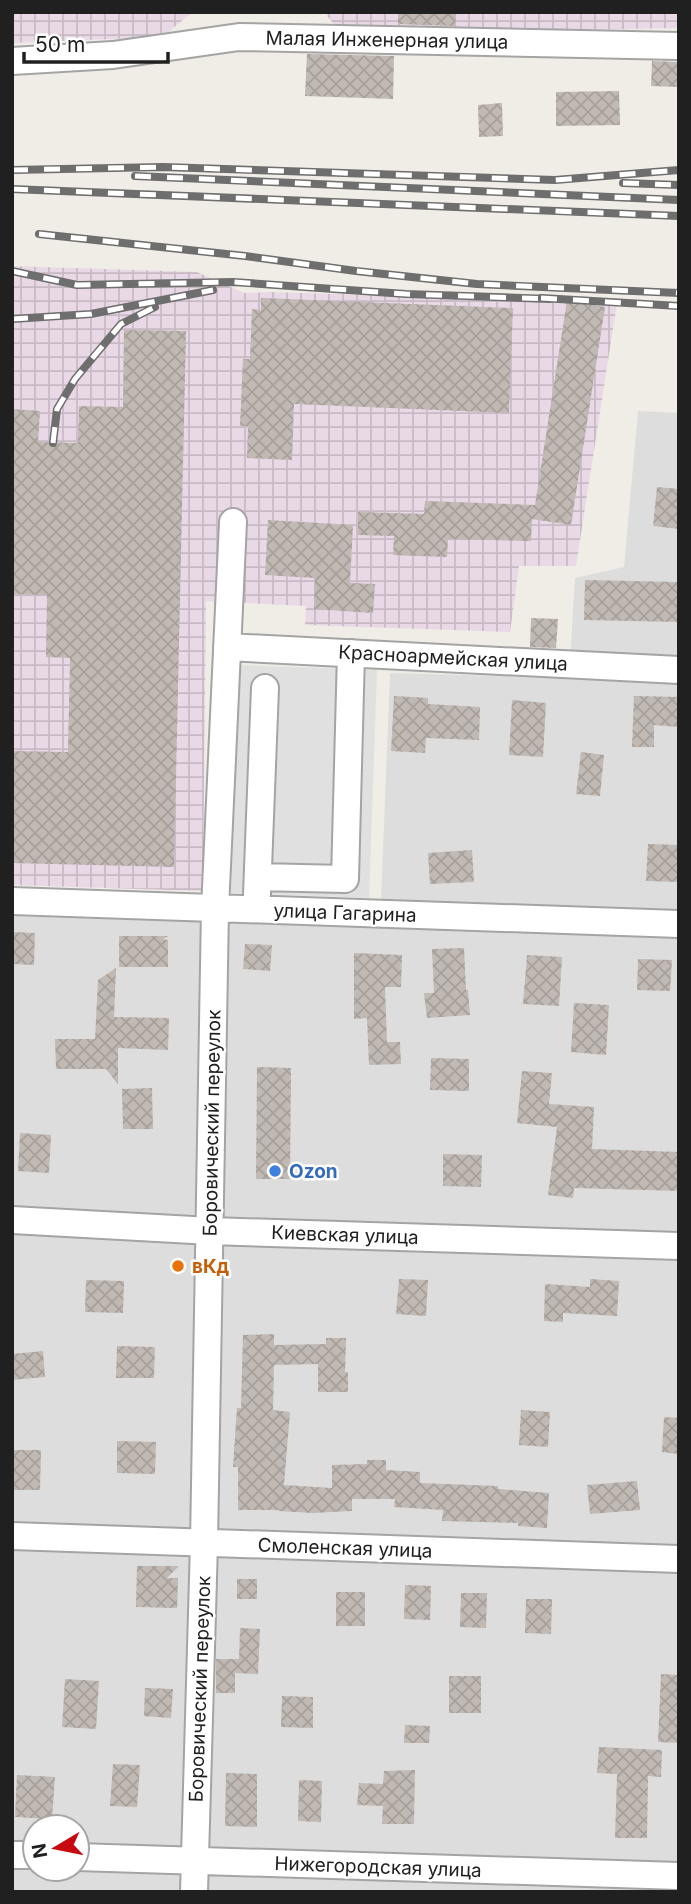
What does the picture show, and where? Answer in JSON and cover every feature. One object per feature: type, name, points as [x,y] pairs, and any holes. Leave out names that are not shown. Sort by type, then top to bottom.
[{"type":"street","name":"Малая Инженерная улица","points":[[12,61],[113,55],[240,25],[679,46]]},
{"type":"street","name":"Боровический переулок","points":[[194,1892],[211,1231],[215,909],[233,522]]},
{"type":"street","name":"Красноармейская улица","points":[[227,647],[679,670]]},
{"type":"street","points":[[258,877],[345,879],[351,653]]},
{"type":"street","points":[[256,910],[265,688]]},
{"type":"street","name":"улица Гагарина","points":[[12,901],[679,924]]},
{"type":"street","name":"Киевская улица","points":[[12,1220],[211,1231],[679,1246]]},
{"type":"street","name":"Смоленская улица","points":[[12,1536],[679,1559]]},
{"type":"street","name":"Нижегородская улица","points":[[91,1858],[679,1876]]},
{"type":"shaded area","points":[[12,12],[192,12],[163,37],[12,43]]},
{"type":"shaded area","points":[[324,12],[679,12],[679,28],[519,31],[338,29]]},
{"type":"shaded area","points":[[12,266],[197,272],[244,293],[617,303],[576,566],[519,566],[510,632],[305,625],[306,606],[206,601],[203,891],[12,885]]},
{"type":"shaded area","points":[[638,411],[679,413],[679,1892],[12,1892],[12,916],[380,927],[390,673],[569,678],[575,578],[624,567]]},
{"type":"shaded area","points":[[239,665],[377,670],[369,898],[231,893]]},
{"type":"building","points":[[398,12],[456,12],[455,26],[398,24]]},
{"type":"building","points":[[307,54],[394,56],[393,99],[305,96]]},
{"type":"building","points":[[652,61],[679,62],[679,87],[651,86]]},
{"type":"building","points":[[619,91],[620,125],[556,126],[556,92]]},
{"type":"building","points":[[502,103],[503,136],[479,137],[478,105]]},
{"type":"building","points":[[261,298],[513,308],[509,413],[294,404],[292,460],[247,458],[248,426],[240,426],[243,359],[250,359],[252,309],[261,310]]},
{"type":"building","points":[[567,301],[605,307],[571,525],[532,519],[531,541],[448,539],[447,557],[393,555],[394,536],[358,535],[358,512],[424,514],[425,501],[535,505]]},
{"type":"building","points":[[124,330],[186,331],[174,867],[12,863],[12,751],[68,752],[70,658],[46,657],[47,595],[12,594],[12,409],[40,411],[38,442],[78,443],[79,406],[123,407]]},
{"type":"building","points":[[657,487],[679,489],[679,529],[653,526]]},
{"type":"building","points":[[268,520],[353,525],[350,583],[375,584],[373,613],[314,609],[315,578],[265,575]]},
{"type":"building","points":[[585,580],[679,582],[679,622],[584,620]]},
{"type":"building","points":[[531,618],[558,619],[556,648],[530,647]]},
{"type":"building","points":[[394,696],[428,698],[428,704],[480,707],[479,740],[426,738],[425,753],[391,751]]},
{"type":"building","points":[[634,696],[679,697],[679,727],[654,725],[654,747],[632,747]]},
{"type":"building","points":[[512,700],[546,703],[543,757],[509,755]]},
{"type":"building","points":[[581,752],[604,755],[600,796],[576,794]]},
{"type":"building","points":[[648,844],[679,845],[678,882],[646,881]]},
{"type":"building","points":[[472,850],[474,882],[430,884],[428,853]]},
{"type":"building","points":[[12,932],[35,933],[34,965],[12,964]]},
{"type":"building","points":[[119,936],[168,936],[163,939],[168,940],[168,967],[119,967]]},
{"type":"building","points":[[245,944],[272,945],[270,971],[243,969]]},
{"type":"building","points":[[464,948],[470,1015],[427,1018],[424,993],[434,993],[432,949]]},
{"type":"building","points":[[354,953],[402,955],[401,987],[385,987],[387,1042],[400,1042],[401,1064],[369,1065],[367,1018],[354,1019]]},
{"type":"building","points":[[527,955],[562,957],[559,1006],[523,1004]]},
{"type":"building","points":[[638,959],[672,960],[670,991],[637,990]]},
{"type":"building","points":[[116,968],[114,1017],[169,1018],[168,1050],[118,1048],[118,1084],[106,1069],[56,1069],[55,1039],[95,1039],[98,980]]},
{"type":"building","points":[[574,1003],[609,1005],[606,1055],[571,1052]]},
{"type":"building","points":[[431,1058],[469,1059],[469,1091],[430,1090]]},
{"type":"building","points":[[257,1067],[291,1068],[290,1179],[256,1179]]},
{"type":"building","points":[[522,1071],[552,1073],[549,1104],[594,1107],[592,1149],[679,1152],[679,1191],[574,1188],[573,1198],[548,1195],[557,1127],[517,1123]]},
{"type":"building","points":[[152,1088],[153,1129],[123,1129],[122,1089]]},
{"type":"building","points":[[20,1133],[51,1135],[49,1173],[18,1171]]},
{"type":"building","points":[[443,1154],[482,1155],[481,1187],[443,1186]]},
{"type":"building","points":[[399,1279],[428,1280],[426,1316],[396,1314]]},
{"type":"building","points":[[590,1279],[619,1281],[617,1316],[563,1313],[563,1322],[544,1321],[545,1284],[590,1287]]},
{"type":"building","points":[[86,1280],[124,1281],[123,1313],[85,1312]]},
{"type":"building","points":[[274,1334],[274,1345],[326,1344],[326,1338],[346,1338],[345,1372],[348,1372],[348,1392],[318,1392],[318,1364],[274,1365],[273,1410],[290,1412],[284,1485],[332,1488],[332,1465],[367,1464],[367,1460],[386,1460],[386,1470],[420,1472],[420,1483],[498,1486],[498,1489],[549,1493],[547,1528],[518,1526],[518,1523],[442,1521],[443,1510],[394,1507],[395,1499],[352,1499],[352,1511],[313,1513],[238,1510],[238,1467],[233,1467],[237,1408],[241,1408],[243,1335]]},
{"type":"building","points":[[117,1346],[155,1347],[154,1378],[116,1378]]},
{"type":"building","points":[[43,1351],[45,1377],[12,1380],[12,1354]]},
{"type":"building","points":[[521,1410],[550,1412],[548,1447],[519,1445]]},
{"type":"building","points":[[664,1417],[679,1418],[679,1454],[662,1452]]},
{"type":"building","points":[[117,1441],[156,1442],[155,1474],[117,1473]]},
{"type":"building","points":[[14,1450],[41,1450],[40,1490],[13,1490]]},
{"type":"building","points":[[637,1481],[640,1510],[590,1514],[587,1485]]},
{"type":"building","points":[[137,1566],[179,1566],[167,1578],[178,1578],[177,1608],[136,1607]]},
{"type":"building","points":[[237,1579],[257,1579],[257,1599],[237,1599]]},
{"type":"building","points":[[405,1585],[431,1586],[430,1620],[404,1619]]},
{"type":"building","points":[[336,1592],[365,1592],[365,1626],[336,1626]]},
{"type":"building","points":[[461,1593],[487,1593],[486,1628],[460,1627]]},
{"type":"building","points":[[526,1599],[552,1599],[551,1634],[525,1633]]},
{"type":"building","points":[[240,1628],[260,1629],[258,1674],[235,1673],[235,1693],[216,1693],[216,1659],[239,1659]]},
{"type":"building","points":[[661,1674],[679,1675],[679,1743],[658,1742]]},
{"type":"building","points":[[449,1676],[481,1676],[481,1713],[449,1713]]},
{"type":"building","points":[[65,1679],[99,1681],[96,1729],[62,1727]]},
{"type":"building","points":[[145,1688],[173,1689],[171,1718],[144,1716]]},
{"type":"building","points":[[282,1696],[313,1697],[313,1728],[281,1727]]},
{"type":"building","points":[[405,1725],[430,1726],[429,1743],[404,1743]]},
{"type":"building","points":[[599,1747],[662,1750],[661,1777],[648,1776],[647,1838],[615,1838],[617,1774],[597,1773]]},
{"type":"building","points":[[113,1764],[140,1765],[137,1807],[110,1806]]},
{"type":"building","points":[[415,1770],[414,1824],[382,1824],[383,1806],[357,1805],[359,1783],[383,1784],[384,1771]]},
{"type":"building","points":[[226,1773],[257,1774],[257,1827],[225,1826]]},
{"type":"building","points":[[17,1775],[55,1777],[52,1813],[21,1813],[21,1817],[15,1817]]},
{"type":"building","points":[[299,1780],[322,1781],[321,1822],[298,1821]]},
{"type":"railway","points":[[12,170],[163,167],[555,180],[679,170]]},
{"type":"railway","points":[[135,176],[679,200]]},
{"type":"railway","points":[[623,183],[679,185]]},
{"type":"railway","points":[[12,189],[679,216]]},
{"type":"railway","points":[[39,234],[477,284],[679,293]]},
{"type":"railway","points":[[12,271],[77,285],[233,282],[406,294],[550,299]]},
{"type":"railway","points":[[12,319],[91,314],[213,290]]},
{"type":"railway","points":[[541,298],[679,306]]},
{"type":"railway","points":[[53,443],[57,409],[75,379],[121,324],[155,307]]},
{"type":"place","name":"Ozon","points":[[275,1171]]},
{"type":"place","name":"вКд","points":[[178,1266]]}]
